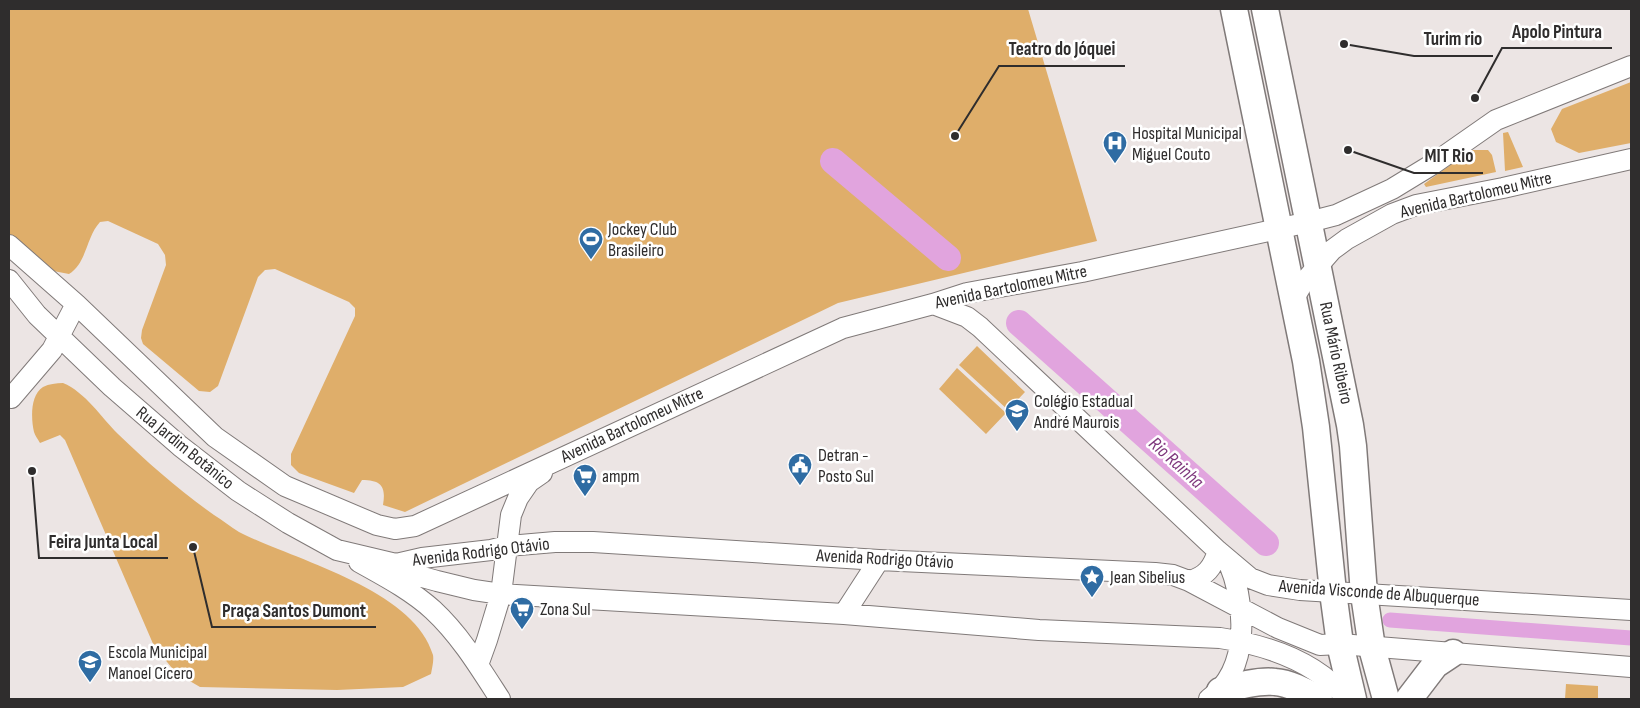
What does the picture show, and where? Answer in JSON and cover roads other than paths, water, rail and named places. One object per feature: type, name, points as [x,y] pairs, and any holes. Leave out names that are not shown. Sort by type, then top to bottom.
[{"type":"highway","name":"Rua Mário Ribeiro","points":[[1234,9],[1279,228],[1316,427],[1340,644],[1353,699]]},
{"type":"highway","name":"Rua Mário Ribeiro","points":[[1265,9],[1350,424],[1364,594],[1372,648],[1386,699]]},
{"type":"highway","points":[[1409,699],[1435,665],[1453,653]]},
{"type":"highway","points":[[1214,695],[1234,687],[1274,682],[1294,687],[1319,699]]},
{"type":"main road","name":"Avenida Bartolomeu Mitre","points":[[395,530],[415,526],[843,328],[967,293],[1082,272],[1336,215],[1385,193],[1433,164],[1496,120],[1631,66]]},
{"type":"main road","name":"Avenida Bartolomeu Mitre","points":[[1293,300],[1303,283],[1332,250],[1347,239],[1392,214],[1416,205],[1503,188],[1631,159]]},
{"type":"main road","name":"Rua Jardim Botânico","points":[[9,245],[76,304],[216,437],[285,486],[377,525],[395,530]]},
{"type":"main road","name":"Rua Jardim Botânico","points":[[9,280],[37,315],[112,387],[173,440],[238,491],[288,523],[337,550],[396,564]]},
{"type":"main road","points":[[11,398],[47,356],[60,337],[76,304]]},
{"type":"main road","name":"Avenida Visconde de Albuquerque","points":[[933,304],[967,317],[980,327],[1223,555],[1250,578],[1268,584],[1300,590],[1631,610]]},
{"type":"main road","points":[[478,664],[501,594],[511,515],[518,498],[530,482],[561,458]]},
{"type":"main road","name":"Avenida Rodrigo Otávio","points":[[396,564],[422,558],[491,550],[507,546],[555,542],[593,542],[879,560],[1136,571],[1174,575],[1189,581],[1278,628],[1320,645],[1340,644],[1372,648]]},
{"type":"main road","points":[[337,550],[402,586],[433,610],[478,664],[500,699]]},
{"type":"main road","points":[[1189,581],[1205,574],[1215,561],[1223,555],[1235,577],[1241,608],[1240,641],[1235,662],[1225,684],[1214,695]]},
{"type":"main road","points":[[844,614],[879,560]]},
{"type":"main road","name":"Avenida Rodrigo Otávio","points":[[396,564],[420,576],[437,581],[501,594],[844,614],[1039,630],[1220,638],[1240,641],[1271,650],[1299,661],[1316,672],[1347,699]]},
{"type":"main road","points":[[1372,648],[1631,667]]},
{"type":"waterway","points":[[833,161],[948,258]]},
{"type":"waterway","name":"Rio Rainha","points":[[1019,323],[1266,543]]},
{"type":"waterway","points":[[1390,620],[1631,638]]},
{"type":"place","name":"Turim rio","points":[[1344,44]]},
{"type":"place","name":"Apolo Pintura","points":[[1475,98]]},
{"type":"place","name":"Teatro do Jóquei","points":[[955,136]]},
{"type":"place","name":"MIT Rio","points":[[1348,150]]},
{"type":"place","name":"Hospital Municipal Miguel Couto","points":[[1115,164]]},
{"type":"place","name":"Jockey Club Brasileiro","points":[[591,260]]},
{"type":"place","name":"Colégio Estadual André Maurois","points":[[1017,432]]},
{"type":"place","name":"Feira Junta Local","points":[[32,471]]},
{"type":"place","name":"Detran - Posto Sul","points":[[800,486]]},
{"type":"place","name":"ampm","points":[[585,497]]},
{"type":"place","name":"Praça Santos Dumont","points":[[193,547]]},
{"type":"place","name":"Jean Sibelius","points":[[1092,598]]},
{"type":"place","name":"Zona Sul","points":[[522,630]]},
{"type":"place","name":"Escola Municipal Manoel Cícero","points":[[90,683]]}]
